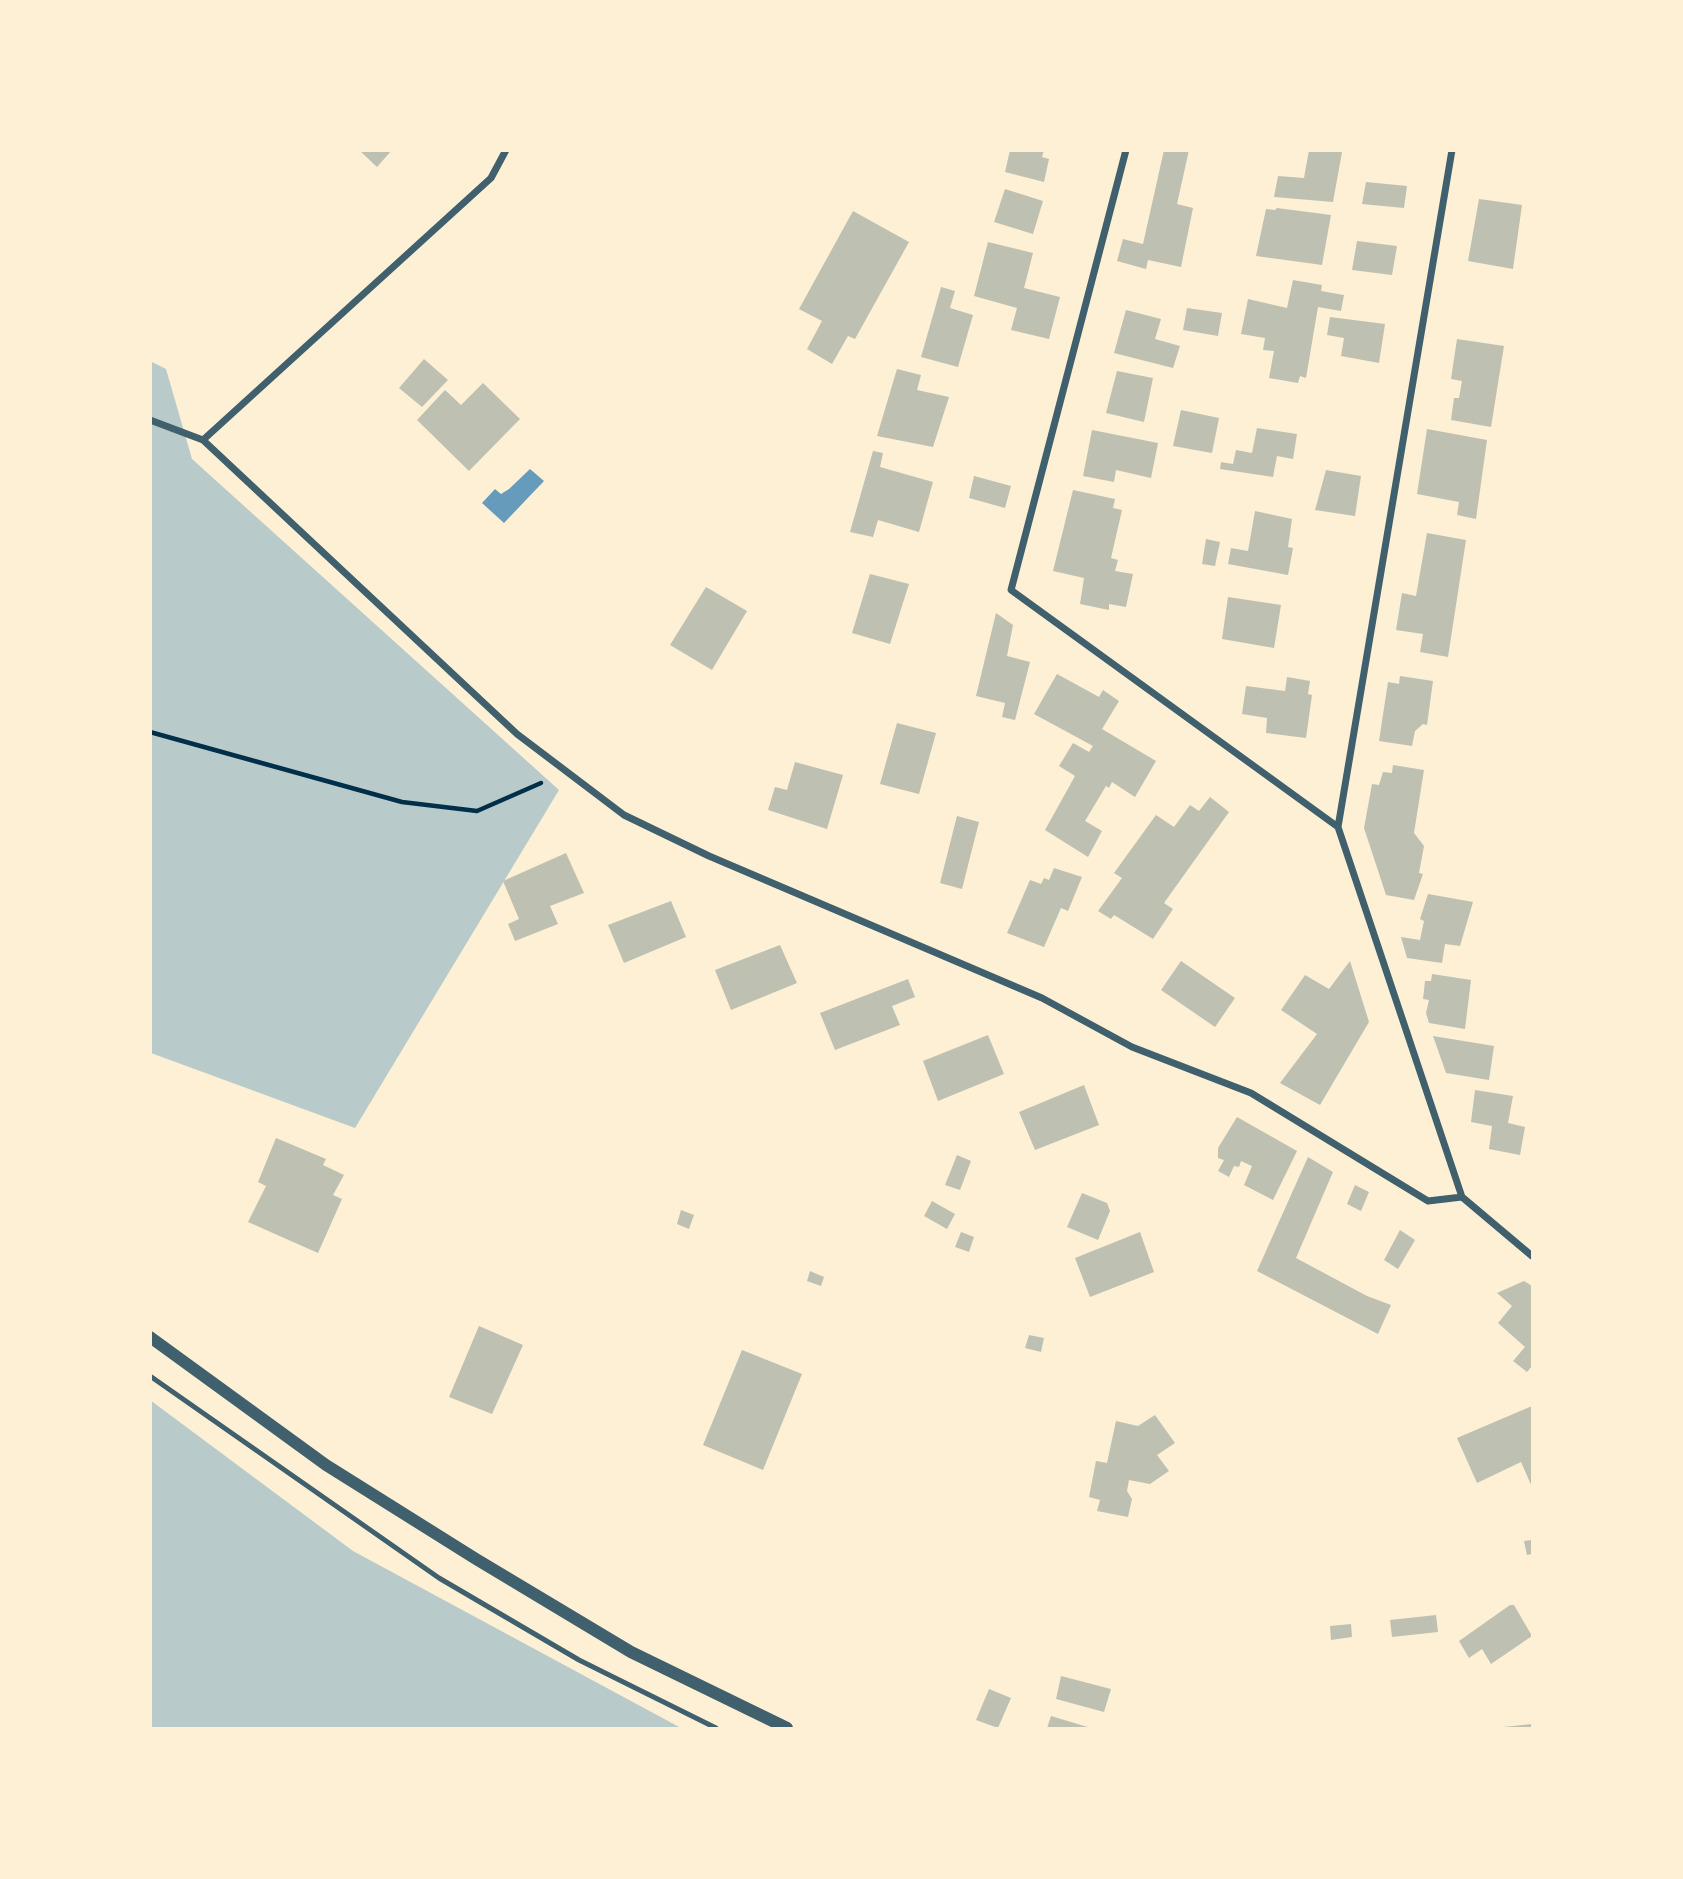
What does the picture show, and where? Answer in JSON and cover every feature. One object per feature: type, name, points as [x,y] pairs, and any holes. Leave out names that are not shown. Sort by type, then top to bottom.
[{"type":"street","points":[[203,440],[491,178],[506,150]]},
{"type":"street","points":[[1126,150],[1011,590],[1338,827]]},
{"type":"street","points":[[1452,150],[1338,827],[1462,1197],[1532,1256]]},
{"type":"street","points":[[150,420],[203,440],[517,734],[624,815],[709,856],[1042,998],[1132,1047],[1251,1093],[1428,1201],[1462,1197]]},
{"type":"street","points":[[150,1337],[326,1465],[476,1559],[631,1652],[787,1728]]},
{"type":"lane","points":[[150,1376],[439,1578],[579,1660],[716,1728]]},
{"type":"path","points":[[150,732],[402,802],[477,811],[534,787],[563,770]]},
{"type":"shaded area","points":[[150,361],[166,369],[192,459],[559,790],[355,1128],[151,1053]]},
{"type":"shaded area","points":[[150,1400],[353,1551],[681,1728],[151,1728]]},
{"type":"water","points":[[530,469],[544,481],[504,523],[482,503],[495,489],[501,494],[509,489]]},
{"type":"building","points":[[359,150],[392,150],[377,167]]},
{"type":"building","points":[[1010,150],[1044,150],[1042,157],[1049,159],[1044,182],[1005,172]]},
{"type":"building","points":[[1164,150],[1189,150],[1177,204],[1193,208],[1181,267],[1148,260],[1146,269],[1117,261],[1123,239],[1143,244]]},
{"type":"building","points":[[1309,150],[1342,152],[1333,202],[1274,197],[1278,176],[1304,178]]},
{"type":"building","points":[[1366,182],[1407,186],[1404,208],[1362,204]]},
{"type":"building","points":[[1005,189],[1043,201],[1033,234],[994,222]]},
{"type":"building","points":[[1479,199],[1522,205],[1513,269],[1468,261]]},
{"type":"building","points":[[1266,209],[1331,215],[1322,265],[1256,256]]},
{"type":"building","points":[[853,211],[909,242],[855,339],[848,336],[832,364],[807,349],[822,321],[799,309]]},
{"type":"building","points":[[1357,241],[1397,246],[1392,275],[1352,270]]},
{"type":"building","points":[[988,242],[1033,253],[1024,288],[1060,297],[1049,339],[1011,330],[1017,308],[974,296]]},
{"type":"building","points":[[1293,280],[1322,285],[1321,291],[1344,295],[1341,311],[1318,307],[1306,378],[1300,376],[1298,383],[1269,378],[1274,351],[1263,350],[1265,338],[1241,334],[1248,299],[1287,308]]},
{"type":"building","points":[[941,287],[955,291],[950,308],[973,315],[958,367],[921,357]]},
{"type":"building","points":[[1187,308],[1222,313],[1218,336],[1183,330]]},
{"type":"building","points":[[1126,310],[1161,319],[1155,339],[1180,346],[1173,368],[1114,353]]},
{"type":"building","points":[[1330,317],[1385,324],[1379,363],[1341,356],[1344,338],[1327,335]]},
{"type":"building","points":[[1457,339],[1504,346],[1491,427],[1451,420],[1454,398],[1459,398],[1462,381],[1451,379]]},
{"type":"building","points":[[424,359],[448,380],[422,407],[399,388]]},
{"type":"building","points":[[897,369],[921,375],[917,390],[949,397],[933,447],[877,436]]},
{"type":"building","points":[[1117,371],[1153,378],[1144,422],[1106,413]]},
{"type":"building","points":[[483,383],[520,419],[469,471],[417,420],[445,390],[461,405]]},
{"type":"building","points":[[1181,410],[1219,418],[1212,453],[1173,446]]},
{"type":"building","points":[[1257,428],[1297,434],[1293,459],[1277,456],[1273,477],[1220,469],[1221,462],[1233,464],[1236,450],[1252,453]]},
{"type":"building","points":[[1427,429],[1487,440],[1476,519],[1457,515],[1459,502],[1417,494]]},
{"type":"building","points":[[1092,430],[1158,443],[1151,478],[1116,470],[1114,482],[1083,476]]},
{"type":"building","points":[[873,451],[883,453],[880,467],[933,482],[919,532],[878,520],[873,537],[850,532]]},
{"type":"building","points":[[1326,470],[1361,476],[1355,516],[1315,510]]},
{"type":"building","points":[[974,476],[1011,486],[1005,508],[969,498]]},
{"type":"building","points":[[1073,490],[1115,499],[1113,508],[1122,510],[1111,558],[1118,560],[1115,571],[1133,574],[1126,607],[1109,604],[1109,610],[1080,604],[1084,578],[1053,571]]},
{"type":"building","points":[[1255,511],[1292,519],[1288,547],[1293,548],[1288,575],[1228,564],[1231,548],[1248,551]]},
{"type":"building","points":[[1427,533],[1466,540],[1448,657],[1420,652],[1423,634],[1396,630],[1402,593],[1416,596]]},
{"type":"building","points":[[1206,539],[1220,542],[1215,566],[1202,564]]},
{"type":"building","points":[[870,574],[909,584],[890,644],[852,633]]},
{"type":"building","points":[[706,587],[747,611],[712,670],[670,645]]},
{"type":"building","points":[[1228,597],[1281,605],[1274,648],[1222,639]]},
{"type":"building","points":[[996,613],[1013,625],[1007,656],[1030,662],[1015,720],[1002,717],[1005,703],[976,696]]},
{"type":"building","points":[[1057,674],[1099,697],[1103,690],[1119,701],[1102,729],[1156,761],[1135,797],[1112,782],[1109,788],[1106,786],[1085,821],[1102,831],[1088,857],[1045,830],[1075,776],[1059,766],[1073,743],[1089,752],[1093,746],[1034,714]]},
{"type":"building","points":[[1400,676],[1433,681],[1427,725],[1423,724],[1415,731],[1412,746],[1379,741],[1388,682],[1399,684]]},
{"type":"building","points":[[1287,677],[1310,681],[1308,694],[1312,695],[1306,738],[1266,733],[1267,718],[1242,714],[1246,686],[1285,691]]},
{"type":"building","points":[[897,723],[936,733],[919,794],[880,784]]},
{"type":"building","points":[[795,762],[843,775],[827,829],[768,810],[775,787],[787,790]]},
{"type":"building","points":[[1393,765],[1424,770],[1414,833],[1424,846],[1419,873],[1423,874],[1414,900],[1386,895],[1364,828],[1372,784],[1379,785],[1383,772],[1392,773]]},
{"type":"building","points":[[1210,797],[1229,812],[1164,903],[1173,909],[1153,939],[1114,915],[1111,919],[1098,911],[1122,878],[1114,873],[1156,815],[1174,827],[1190,805],[1199,811]]},
{"type":"building","points":[[957,816],[979,822],[962,889],[940,883]]},
{"type":"building","points":[[566,853],[584,893],[550,906],[558,924],[515,941],[508,924],[519,919],[503,881]]},
{"type":"building","points":[[1054,868],[1082,877],[1068,911],[1061,908],[1044,947],[1007,933],[1030,880],[1041,884],[1044,878],[1049,880]]},
{"type":"building","points":[[1428,894],[1473,902],[1460,946],[1445,944],[1442,963],[1407,958],[1401,937],[1420,940],[1424,921],[1420,919]]},
{"type":"building","points":[[671,901],[686,937],[624,963],[608,925]]},
{"type":"building","points":[[780,945],[797,983],[731,1010],[715,970]]},
{"type":"building","points":[[1181,961],[1235,998],[1215,1027],[1161,990]]},
{"type":"building","points":[[1350,961],[1369,1022],[1320,1105],[1280,1083],[1317,1034],[1281,1010],[1305,975],[1329,989]]},
{"type":"building","points":[[1432,974],[1471,980],[1465,1029],[1429,1023],[1426,1013],[1429,1000],[1423,999],[1425,981],[1431,981]]},
{"type":"building","points":[[908,979],[915,997],[892,1006],[900,1025],[835,1050],[820,1013]]},
{"type":"building","points":[[988,1035],[1004,1074],[938,1101],[923,1061]]},
{"type":"building","points":[[1433,1036],[1494,1046],[1489,1080],[1446,1073]]},
{"type":"building","points":[[1084,1085],[1099,1125],[1035,1150],[1019,1112]]},
{"type":"building","points":[[1475,1090],[1513,1096],[1508,1123],[1525,1127],[1520,1155],[1489,1149],[1492,1126],[1471,1122]]},
{"type":"building","points":[[1237,1117],[1297,1151],[1273,1200],[1244,1185],[1252,1166],[1241,1161],[1239,1167],[1234,1166],[1229,1177],[1218,1171],[1224,1160],[1218,1158],[1218,1148]]},
{"type":"building","points":[[276,1138],[326,1159],[323,1165],[344,1175],[333,1195],[342,1199],[318,1253],[248,1222],[266,1186],[258,1182]]},
{"type":"building","points":[[957,1155],[971,1161],[960,1190],[945,1185]]},
{"type":"building","points":[[1308,1157],[1333,1172],[1296,1258],[1367,1296],[1391,1305],[1378,1334],[1257,1271]]},
{"type":"building","points":[[1355,1185],[1369,1192],[1361,1211],[1347,1204]]},
{"type":"building","points":[[1082,1193],[1107,1203],[1110,1211],[1098,1240],[1067,1227]]},
{"type":"building","points":[[932,1201],[955,1214],[947,1229],[924,1216]]},
{"type":"building","points":[[681,1210],[694,1215],[689,1229],[677,1224]]},
{"type":"building","points":[[1400,1230],[1415,1240],[1398,1269],[1384,1260]]},
{"type":"building","points":[[961,1232],[974,1237],[969,1252],[955,1247]]},
{"type":"building","points":[[1140,1232],[1154,1272],[1090,1297],[1075,1258]]},
{"type":"building","points":[[810,1271],[824,1277],[821,1286],[807,1281]]},
{"type":"building","points":[[1524,1281],[1532,1286],[1532,1366],[1527,1372],[1513,1361],[1525,1347],[1498,1323],[1512,1306],[1497,1293]]},
{"type":"building","points":[[479,1326],[523,1345],[492,1414],[449,1397]]},
{"type":"building","points":[[1029,1335],[1044,1338],[1041,1352],[1025,1348]]},
{"type":"building","points":[[742,1350],[802,1374],[763,1470],[703,1445]]},
{"type":"building","points":[[1532,1406],[1532,1487],[1521,1462],[1477,1483],[1457,1438]]},
{"type":"building","points":[[1155,1415],[1175,1443],[1157,1455],[1169,1471],[1150,1484],[1129,1480],[1127,1491],[1132,1499],[1128,1517],[1097,1511],[1100,1500],[1089,1497],[1096,1461],[1107,1463],[1116,1421],[1138,1426]]},
{"type":"building","points":[[1532,1540],[1532,1554],[1527,1555],[1524,1541]]},
{"type":"building","points":[[1510,1605],[1514,1605],[1532,1636],[1491,1664],[1482,1649],[1469,1658],[1459,1641]]},
{"type":"building","points":[[1436,1615],[1438,1632],[1392,1637],[1390,1620]]},
{"type":"building","points":[[1351,1624],[1352,1637],[1331,1640],[1330,1626]]},
{"type":"building","points":[[1061,1676],[1111,1689],[1104,1712],[1056,1699]]},
{"type":"building","points":[[989,1689],[1011,1698],[998,1728],[976,1720]]},
{"type":"building","points":[[1051,1716],[1091,1728],[1047,1728]]},
{"type":"building","points":[[1532,1724],[1532,1728],[1503,1728],[1503,1727]]}]
